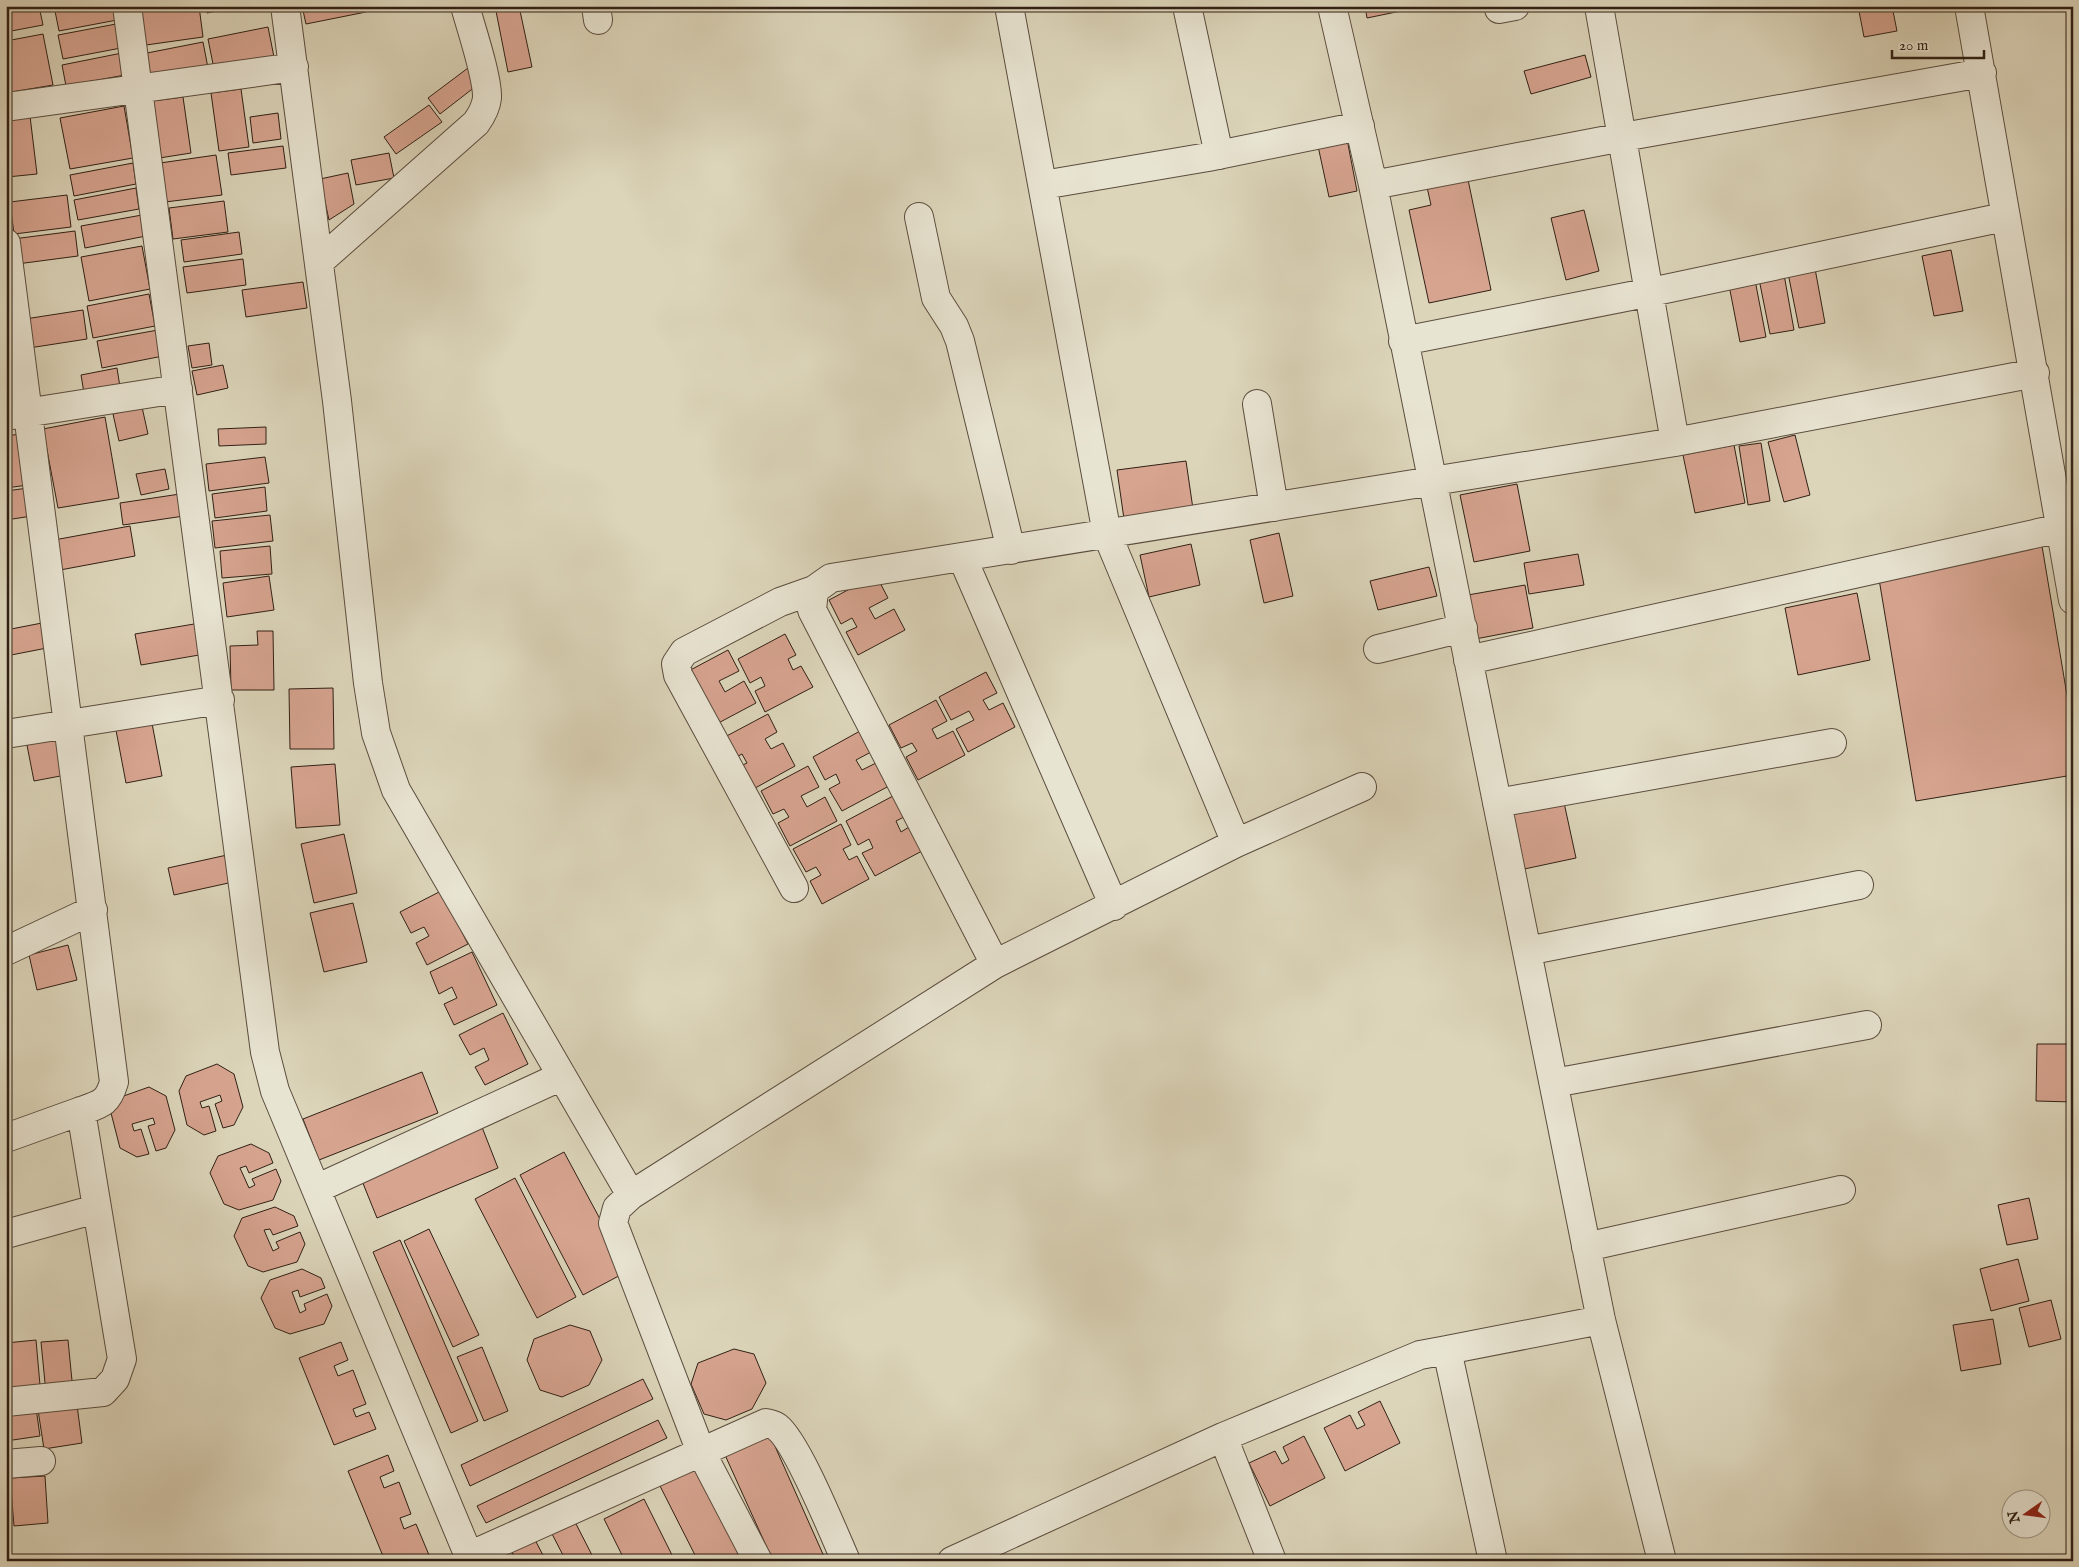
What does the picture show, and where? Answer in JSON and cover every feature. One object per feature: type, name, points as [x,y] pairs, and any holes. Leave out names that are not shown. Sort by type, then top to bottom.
[{"type":"street","points":[[127,6],[265,1052],[275,1091],[470,1558],[766,1423],[777,1427],[802,1464],[846,1561]]},
{"type":"street","points":[[286,6],[337,401],[368,683],[376,733],[396,790],[631,1195]]},
{"type":"street","points":[[319,262],[476,123],[483,114],[487,98],[485,84],[465,6]]},
{"type":"street","points":[[1009,6],[1107,534],[1236,843]]},
{"type":"street","points":[[1187,6],[1219,155]]},
{"type":"street","points":[[1332,6],[1373,185],[1586,1248],[1662,1561]]},
{"type":"street","points":[[1599,6],[1675,442]]},
{"type":"street","points":[[1969,6],[1982,73],[2004,217],[2035,373],[2073,600]]},
{"type":"street","points":[[6,107],[294,68]]},
{"type":"street","points":[[1373,185],[1623,137],[1982,73]]},
{"type":"street","points":[[1042,186],[1219,155],[1360,126]]},
{"type":"street","points":[[919,217],[936,298],[954,326],[960,341],[1011,550]]},
{"type":"street","points":[[1403,341],[1650,292],[2004,217]]},
{"type":"street","points":[[6,243],[18,414],[69,723],[114,1082],[110,1096],[100,1104],[6,1138]]},
{"type":"street","points":[[794,888],[678,675],[676,664],[684,652],[780,602],[814,590],[831,578],[1675,442],[2035,373]]},
{"type":"street","points":[[18,414],[178,389]]},
{"type":"street","points":[[1257,404],[1274,507]]},
{"type":"street","points":[[1468,660],[2061,528]]},
{"type":"street","points":[[962,557],[1114,906]]},
{"type":"street","points":[[814,590],[812,610],[995,964]]},
{"type":"street","points":[[1378,649],[1463,628]]},
{"type":"street","points":[[6,734],[220,700]]},
{"type":"street","points":[[1497,803],[1832,743]]},
{"type":"street","points":[[758,1561],[701,1452],[613,1223],[617,1208],[631,1195],[995,964],[1114,906],[1236,843],[1362,787]]},
{"type":"street","points":[[1527,951],[1858,885]]},
{"type":"street","points":[[6,951],[93,910]]},
{"type":"street","points":[[1554,1083],[1867,1025]]},
{"type":"street","points":[[316,1189],[562,1076]]},
{"type":"street","points":[[6,1402],[103,1392],[115,1379],[122,1359],[81,1111]]},
{"type":"street","points":[[1586,1248],[1841,1190]]},
{"type":"street","points":[[6,1234],[96,1209]]},
{"type":"street","points":[[961,1559],[1223,1437],[1420,1355],[1602,1320]]},
{"type":"street","points":[[1447,1350],[1493,1561]]},
{"type":"street","points":[[1223,1437],[1272,1561]]},
{"type":"street","points":[[6,1464],[41,1461]]},
{"type":"building","points":[[39,6],[43,25],[6,32],[6,11]]},
{"type":"building","points":[[54,6],[114,6],[117,20],[59,31]]},
{"type":"building","points":[[141,6],[199,6],[203,37],[146,45]]},
{"type":"building","points":[[206,6],[241,6],[207,13]]},
{"type":"building","points":[[302,6],[364,6],[366,12],[306,24]]},
{"type":"building","points":[[495,6],[519,6],[532,67],[508,72]]},
{"type":"building","points":[[1365,6],[1400,6],[1401,11],[1367,18]]},
{"type":"building","points":[[1858,6],[1892,6],[1897,31],[1864,37]]},
{"type":"building","points":[[116,24],[121,48],[63,59],[58,35]]},
{"type":"building","points":[[268,27],[274,57],[214,69],[208,39]]},
{"type":"building","points":[[43,34],[53,85],[6,93],[6,41]]},
{"type":"building","points":[[203,42],[208,68],[147,80],[142,54]]},
{"type":"building","points":[[122,53],[125,75],[66,86],[62,65]]},
{"type":"building","points":[[1585,55],[1591,77],[1531,94],[1524,71]]},
{"type":"building","points":[[468,68],[480,83],[440,114],[428,98]]},
{"type":"building","points":[[241,89],[249,147],[219,151],[211,93]]},
{"type":"building","points":[[183,97],[191,153],[153,159],[145,102]]},
{"type":"building","points":[[429,105],[442,122],[396,154],[384,137]]},
{"type":"building","points":[[124,106],[133,158],[70,169],[60,118]]},
{"type":"building","points":[[278,113],[281,139],[253,143],[250,117]]},
{"type":"building","points":[[30,116],[37,174],[7,177],[6,119]]},
{"type":"building","points":[[1347,139],[1357,191],[1329,197],[1318,146]]},
{"type":"building","points":[[283,146],[286,168],[231,175],[228,153]]},
{"type":"building","points":[[389,153],[394,178],[356,185],[351,160]]},
{"type":"building","points":[[216,155],[222,195],[165,202],[160,163]]},
{"type":"building","points":[[133,163],[136,184],[74,196],[70,175]]},
{"type":"building","points":[[1466,170],[1491,290],[1429,303],[1409,210],[1431,205],[1425,178]]},
{"type":"building","points":[[348,173],[354,204],[329,220],[320,179]]},
{"type":"building","points":[[136,188],[139,209],[78,220],[74,200]]},
{"type":"building","points":[[67,195],[71,227],[14,234],[10,202]]},
{"type":"building","points":[[224,201],[228,232],[173,239],[169,208]]},
{"type":"building","points":[[1584,210],[1599,271],[1566,280],[1551,218]]},
{"type":"building","points":[[142,215],[146,236],[85,248],[81,226]]},
{"type":"building","points":[[75,231],[78,256],[17,264],[13,239]]},
{"type":"building","points":[[239,232],[242,254],[184,262],[181,240]]},
{"type":"building","points":[[142,246],[150,289],[89,301],[81,257]]},
{"type":"building","points":[[1951,250],[1963,311],[1934,316],[1922,256]]},
{"type":"building","points":[[243,259],[246,285],[187,293],[183,267]]},
{"type":"building","points":[[1814,263],[1825,323],[1799,328],[1787,268]]},
{"type":"building","points":[[1783,269],[1794,330],[1770,334],[1758,274]]},
{"type":"building","points":[[1754,275],[1766,337],[1740,342],[1728,280]]},
{"type":"building","points":[[303,282],[307,308],[246,317],[242,290]]},
{"type":"building","points":[[149,294],[155,326],[93,338],[87,306]]},
{"type":"building","points":[[83,310],[87,339],[29,348],[25,319]]},
{"type":"building","points":[[158,330],[163,356],[102,368],[97,341]]},
{"type":"building","points":[[209,343],[212,365],[192,368],[188,346]]},
{"type":"building","points":[[6,350],[16,404],[6,406]]},
{"type":"building","points":[[223,365],[228,388],[197,395],[192,371]]},
{"type":"building","points":[[117,368],[120,387],[84,393],[81,375]]},
{"type":"building","points":[[142,407],[148,434],[119,441],[113,414]]},
{"type":"building","points":[[105,417],[119,498],[58,508],[43,429]]},
{"type":"building","points":[[266,427],[266,444],[219,446],[218,429]]},
{"type":"building","points":[[20,434],[28,485],[6,488],[6,436]]},
{"type":"building","points":[[1795,435],[1810,495],[1784,502],[1768,442]]},
{"type":"building","points":[[1761,443],[1770,501],[1748,505],[1739,446]]},
{"type":"building","points":[[1734,445],[1745,503],[1695,513],[1683,455]]},
{"type":"building","points":[[265,457],[269,483],[209,491],[206,464]]},
{"type":"building","points":[[1186,461],[1193,509],[1124,519],[1117,470]]},
{"type":"building","points":[[165,469],[169,489],[141,495],[136,474]]},
{"type":"building","points":[[1517,484],[1530,551],[1474,562],[1460,495]]},
{"type":"building","points":[[265,487],[267,511],[215,518],[212,494]]},
{"type":"building","points":[[28,488],[32,516],[6,520],[6,491]]},
{"type":"building","points":[[180,494],[184,516],[123,525],[120,503]]},
{"type":"building","points":[[270,515],[273,541],[215,548],[212,521]]},
{"type":"building","points":[[130,526],[135,556],[60,570],[54,540]]},
{"type":"building","points":[[1279,533],[1293,596],[1264,603],[1250,540]]},
{"type":"building","points":[[1191,544],[1200,585],[1149,597],[1140,555]]},
{"type":"building","points":[[270,546],[272,574],[222,578],[220,551]]},
{"type":"building","points":[[2042,546],[2073,731],[2073,775],[1916,801],[1878,573]]},
{"type":"building","points":[[1578,554],[1584,585],[1529,594],[1524,563]]},
{"type":"building","points":[[1429,567],[1437,596],[1378,610],[1370,581]]},
{"type":"building","points":[[876,575],[888,598],[869,608],[875,619],[894,609],[905,630],[858,655],[846,632],[857,627],[852,618],[841,624],[829,600]]},
{"type":"building","points":[[269,576],[274,610],[227,617],[223,583]]},
{"type":"building","points":[[1525,585],[1533,628],[1470,640],[1462,596]]},
{"type":"building","points":[[1857,593],[1870,660],[1798,675],[1785,608]]},
{"type":"building","points":[[47,622],[52,647],[6,656],[6,630]]},
{"type":"building","points":[[200,623],[205,654],[141,665],[135,634]]},
{"type":"building","points":[[257,631],[273,631],[274,690],[231,690],[230,646],[258,645]]},
{"type":"building","points":[[785,634],[796,655],[788,659],[793,670],[801,666],[813,687],[765,712],[755,691],[765,686],[761,677],[750,683],[738,659]]},
{"type":"building","points":[[728,650],[739,671],[719,681],[725,692],[744,681],[756,703],[709,728],[708,702],[703,693],[693,699],[681,675]]},
{"type":"building","points":[[986,672],[997,693],[983,700],[989,710],[1003,703],[1015,727],[968,752],[956,729],[974,720],[969,711],[951,720],[939,697]]},
{"type":"building","points":[[333,688],[334,749],[290,749],[289,689]]},
{"type":"building","points":[[936,700],[947,721],[932,729],[937,739],[953,731],[965,755],[918,780],[906,757],[917,751],[912,743],[901,748],[889,725]]},
{"type":"building","points":[[768,714],[777,732],[765,739],[771,749],[783,743],[795,766],[748,792],[736,768],[747,763],[742,754],[731,760],[721,739]]},
{"type":"building","points":[[151,718],[162,776],[126,783],[115,725]]},
{"type":"building","points":[[62,728],[71,774],[34,781],[25,735]]},
{"type":"building","points":[[860,731],[871,752],[856,760],[862,770],[876,763],[889,786],[842,811],[829,789],[840,783],[836,774],[825,780],[813,757]]},
{"type":"building","points":[[335,764],[340,825],[296,828],[291,767]]},
{"type":"building","points":[[808,766],[819,787],[801,796],[807,807],[825,797],[837,821],[790,846],[778,823],[789,817],[784,809],[773,814],[761,791]]},
{"type":"building","points":[[893,796],[904,817],[896,821],[901,832],[909,827],[922,851],[875,876],[862,853],[873,848],[869,839],[858,845],[846,821]]},
{"type":"building","points":[[1563,798],[1576,858],[1515,871],[1502,811]]},
{"type":"building","points":[[841,824],[851,845],[843,849],[849,860],[857,856],[869,879],[822,904],[810,881],[821,875],[816,867],[806,872],[793,849]]},
{"type":"building","points":[[344,834],[357,893],[314,903],[301,844]]},
{"type":"building","points":[[227,855],[233,882],[174,895],[168,868]]},
{"type":"building","points":[[441,891],[468,944],[427,965],[416,943],[429,936],[424,927],[411,933],[400,912]]},
{"type":"building","points":[[353,903],[367,962],[324,972],[310,913]]},
{"type":"building","points":[[68,945],[77,980],[37,990],[29,955]]},
{"type":"building","points":[[472,952],[497,1005],[454,1025],[444,1004],[457,998],[452,987],[439,994],[430,972]]},
{"type":"building","points":[[503,1013],[528,1064],[485,1085],[475,1067],[489,1060],[484,1048],[470,1055],[459,1035]]},
{"type":"building","points":[[2037,1044],[2073,1044],[2073,1102],[2036,1101]]},
{"type":"building","points":[[217,1064],[234,1074],[243,1107],[234,1125],[223,1128],[215,1104],[222,1101],[220,1095],[200,1102],[202,1108],[209,1106],[216,1131],[204,1135],[187,1125],[179,1091],[186,1076]]},
{"type":"building","points":[[422,1072],[438,1113],[319,1160],[303,1119]]},
{"type":"building","points":[[149,1087],[166,1096],[175,1130],[166,1148],[156,1151],[148,1126],[155,1124],[153,1118],[132,1124],[134,1131],[141,1129],[149,1154],[137,1157],[120,1148],[111,1113],[118,1098]]},
{"type":"building","points":[[480,1122],[498,1168],[377,1218],[358,1171]]},
{"type":"building","points":[[251,1144],[269,1153],[273,1163],[249,1173],[246,1166],[240,1168],[249,1188],[255,1185],[252,1179],[276,1169],[281,1181],[273,1200],[239,1210],[224,1204],[210,1173],[218,1156]]},
{"type":"building","points":[[564,1152],[628,1271],[583,1295],[520,1175]]},
{"type":"building","points":[[515,1178],[576,1297],[537,1318],[475,1199]]},
{"type":"building","points":[[2029,1198],[2038,1239],[2007,1245],[1998,1205]]},
{"type":"building","points":[[275,1207],[294,1216],[298,1226],[273,1235],[270,1229],[264,1230],[273,1251],[279,1248],[276,1242],[300,1232],[305,1244],[297,1262],[263,1272],[248,1266],[234,1236],[242,1218]]},
{"type":"building","points":[[429,1229],[479,1335],[453,1347],[404,1241]]},
{"type":"building","points":[[400,1240],[478,1421],[451,1433],[373,1252]]},
{"type":"building","points":[[2018,1259],[2029,1301],[1991,1311],[1980,1269]]},
{"type":"building","points":[[302,1269],[321,1278],[325,1288],[300,1297],[298,1290],[292,1292],[300,1313],[306,1310],[304,1304],[327,1294],[332,1306],[324,1324],[290,1334],[275,1328],[261,1298],[270,1280]]},
{"type":"building","points":[[2051,1300],[2061,1339],[2029,1347],[2019,1308]]},
{"type":"building","points":[[1993,1319],[2001,1364],[1961,1371],[1953,1325]]},
{"type":"building","points":[[570,1325],[590,1331],[602,1360],[589,1385],[562,1397],[540,1390],[527,1360],[534,1339]]},
{"type":"building","points":[[36,1340],[40,1385],[6,1388],[6,1343]]},
{"type":"building","points":[[68,1340],[73,1391],[46,1393],[41,1342]]},
{"type":"building","points":[[341,1342],[348,1360],[334,1366],[338,1376],[353,1370],[366,1404],[353,1409],[356,1417],[369,1412],[376,1429],[334,1445],[299,1358]]},
{"type":"building","points":[[482,1347],[508,1411],[484,1421],[457,1357]]},
{"type":"building","points":[[734,1349],[754,1354],[766,1383],[752,1409],[726,1420],[704,1414],[691,1384],[698,1363]]},
{"type":"building","points":[[643,1379],[653,1399],[470,1486],[461,1465]]},
{"type":"building","points":[[1380,1401],[1400,1443],[1345,1471],[1324,1428],[1350,1415],[1357,1429],[1365,1425],[1358,1412]]},
{"type":"building","points":[[77,1405],[82,1443],[44,1449],[38,1410]]},
{"type":"building","points":[[36,1408],[40,1436],[6,1441],[6,1413]]},
{"type":"building","points":[[658,1420],[667,1438],[486,1523],[477,1506]]},
{"type":"building","points":[[770,1435],[826,1561],[773,1561],[725,1455]]},
{"type":"building","points":[[1304,1436],[1325,1478],[1270,1506],[1249,1463],[1275,1451],[1282,1464],[1289,1460],[1283,1447]]},
{"type":"building","points":[[388,1455],[394,1471],[380,1477],[384,1488],[399,1482],[411,1514],[400,1518],[404,1529],[416,1524],[429,1555],[416,1561],[385,1561],[348,1471]]},
{"type":"building","points":[[702,1463],[750,1561],[698,1561],[659,1484]]},
{"type":"building","points":[[6,1475],[10,1527],[6,1527]]},
{"type":"building","points":[[45,1476],[48,1523],[14,1526],[10,1478]]},
{"type":"building","points":[[644,1499],[675,1561],[625,1561],[604,1519]]},
{"type":"building","points":[[572,1516],[595,1561],[566,1561],[549,1528]]},
{"type":"building","points":[[532,1534],[546,1561],[516,1561],[509,1546]]}]
